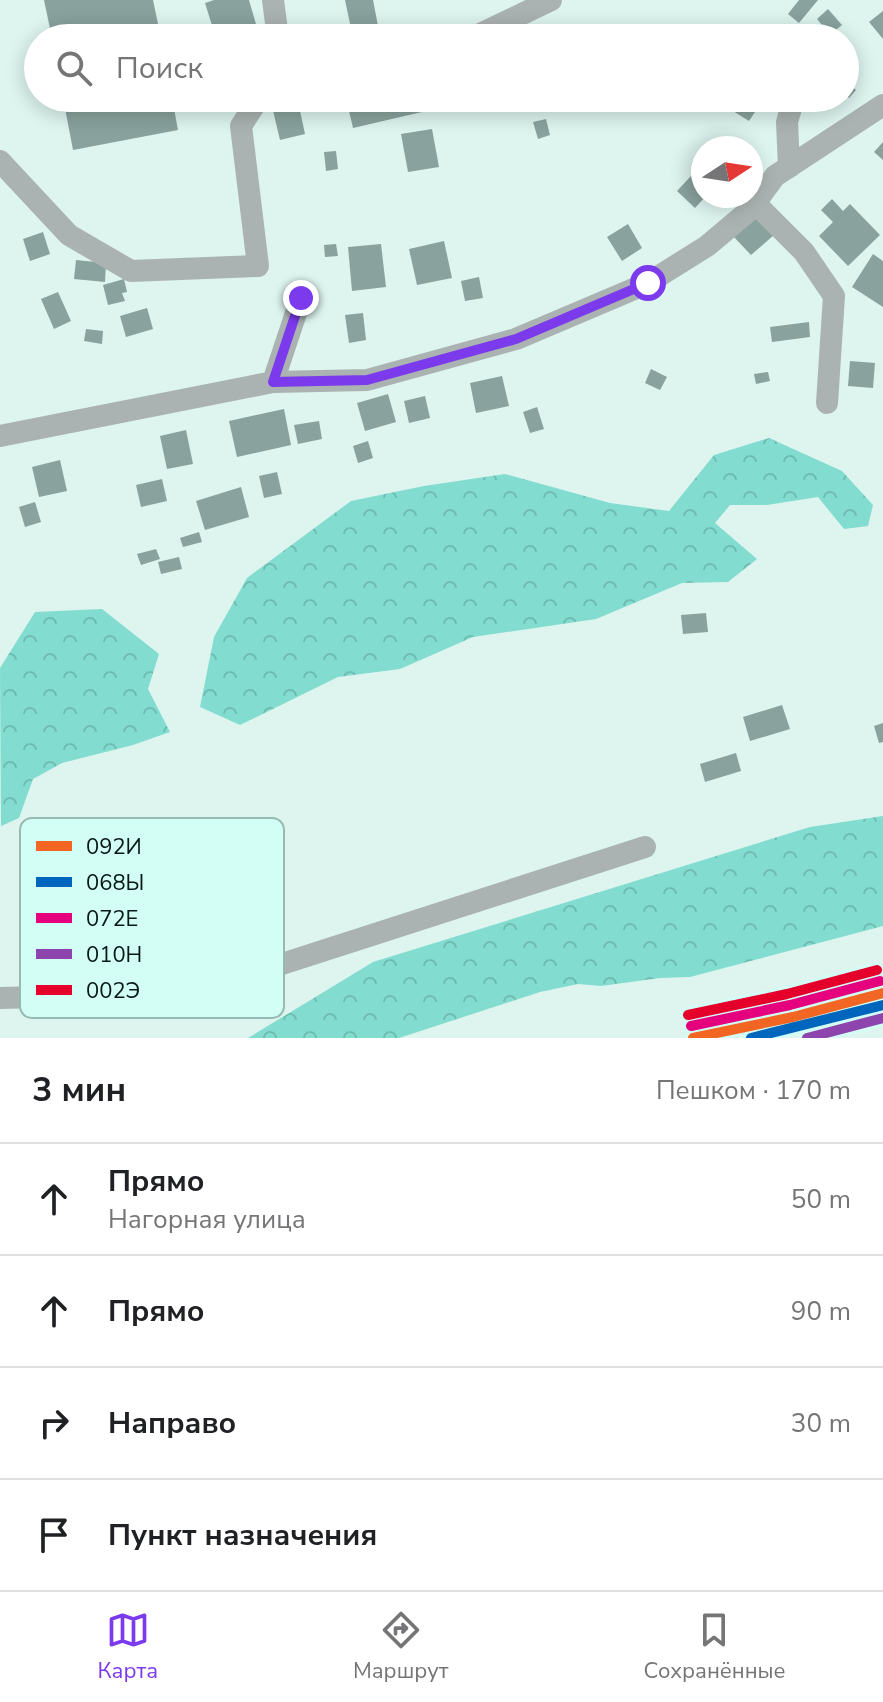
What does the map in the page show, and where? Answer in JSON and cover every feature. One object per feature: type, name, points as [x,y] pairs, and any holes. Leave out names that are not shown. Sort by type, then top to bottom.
[{"type":"street","points":[[273,0],[276,24]]},
{"type":"street","points":[[501,24],[551,0]]},
{"type":"street","points":[[763,192],[775,176],[883,105]]},
{"type":"street","points":[[0,161],[69,235],[131,271],[258,266],[241,126],[250,112]]},
{"type":"street","points":[[789,167],[787,122],[790,112]]},
{"type":"street","points":[[0,436],[273,382],[367,380],[516,339],[648,283],[707,246],[749,208]]},
{"type":"street","points":[[760,208],[804,252],[834,296],[827,403]]},
{"type":"street","points":[[273,382],[301,298]]},
{"type":"street","points":[[284,964],[645,847]]},
{"type":"street","points":[[0,998],[20,997]]},
{"type":"green space","points":[[769,438],[842,471],[873,505],[868,526],[844,529],[818,497],[767,505],[730,505],[715,523],[757,559],[728,582],[682,583],[596,619],[473,637],[400,669],[338,677],[240,725],[200,707],[214,637],[247,578],[351,501],[505,474],[610,503],[669,511],[714,455]]},
{"type":"green space","points":[[102,609],[159,654],[148,689],[170,732],[62,763],[33,779],[19,818],[1,826],[0,668],[35,612]]},
{"type":"green space","points":[[883,816],[883,926],[690,977],[601,986],[578,984],[540,992],[399,1038],[248,1038],[373,962],[810,827]]},
{"type":"building","points":[[44,0],[153,0],[158,24],[49,24]]},
{"type":"building","points":[[249,0],[256,24],[212,24],[205,3]]},
{"type":"building","points":[[345,0],[373,0],[378,24],[350,24]]},
{"type":"building","points":[[799,0],[818,0],[799,23],[788,14]]},
{"type":"building","points":[[828,9],[841,24],[821,24],[817,19]]},
{"type":"building","points":[[883,11],[883,39],[869,22]]},
{"type":"building","points":[[66,112],[175,112],[178,130],[73,150]]},
{"type":"building","points":[[273,112],[300,112],[305,134],[280,140]]},
{"type":"building","points":[[349,112],[422,112],[353,128]]},
{"type":"building","points":[[735,112],[755,112],[749,121]]},
{"type":"building","points":[[546,119],[550,135],[538,139],[533,122]]},
{"type":"building","points":[[432,129],[439,167],[408,172],[401,134]]},
{"type":"building","points":[[883,142],[883,160],[874,152]]},
{"type":"building","points":[[336,151],[338,169],[326,171],[324,152]]},
{"type":"building","points":[[691,176],[691,204],[677,191]]},
{"type":"building","points":[[832,199],[843,211],[850,204],[880,235],[848,266],[819,236],[833,222],[821,210]]},
{"type":"building","points":[[756,215],[774,235],[751,255],[733,236]]},
{"type":"building","points":[[628,224],[642,248],[622,261],[607,237]]},
{"type":"building","points":[[43,232],[50,254],[30,261],[23,239]]},
{"type":"building","points":[[444,241],[452,278],[417,285],[409,249]]},
{"type":"building","points":[[336,244],[338,256],[325,257],[324,245]]},
{"type":"building","points":[[381,244],[386,287],[352,291],[348,247]]},
{"type":"building","points":[[873,254],[883,261],[883,307],[852,287]]},
{"type":"building","points":[[76,260],[106,263],[105,282],[74,279]]},
{"type":"building","points":[[479,277],[483,298],[465,301],[461,281]]},
{"type":"building","points":[[124,279],[127,292],[122,293],[125,301],[108,305],[103,285]]},
{"type":"building","points":[[58,292],[71,321],[54,329],[41,299]]},
{"type":"building","points":[[147,308],[153,329],[126,337],[120,316]]},
{"type":"building","points":[[363,313],[366,340],[349,343],[345,315]]},
{"type":"building","points":[[809,322],[810,337],[772,342],[770,327]]},
{"type":"building","points":[[86,329],[103,331],[102,344],[84,341]]},
{"type":"building","points":[[850,361],[875,363],[873,388],[848,386]]},
{"type":"building","points":[[651,369],[667,377],[660,390],[645,383]]},
{"type":"building","points":[[768,372],[770,381],[756,384],[754,374]]},
{"type":"building","points":[[502,376],[509,406],[476,413],[470,383]]},
{"type":"building","points":[[388,394],[396,422],[365,431],[357,403]]},
{"type":"building","points":[[425,396],[430,418],[409,423],[404,401]]},
{"type":"building","points":[[537,407],[544,429],[530,433],[523,412]]},
{"type":"building","points":[[284,409],[291,445],[237,457],[229,421]]},
{"type":"building","points":[[319,421],[322,439],[298,444],[294,425]]},
{"type":"building","points":[[186,430],[193,464],[167,469],[160,436]]},
{"type":"building","points":[[368,441],[373,458],[358,463],[353,446]]},
{"type":"building","points":[[60,460],[67,491],[39,497],[32,467]]},
{"type":"building","points":[[277,472],[282,494],[264,498],[259,476]]},
{"type":"building","points":[[162,479],[167,501],[141,507],[136,485]]},
{"type":"building","points":[[241,487],[249,517],[205,530],[196,501]]},
{"type":"building","points":[[35,502],[41,522],[25,527],[19,507]]},
{"type":"building","points":[[199,532],[202,542],[183,547],[180,538]]},
{"type":"building","points":[[156,549],[160,559],[141,565],[137,554]]},
{"type":"building","points":[[179,557],[182,569],[161,574],[158,562]]},
{"type":"building","points":[[706,613],[708,632],[683,634],[681,615]]},
{"type":"building","points":[[782,705],[790,729],[750,741],[743,717]]},
{"type":"building","points":[[883,723],[883,742],[879,743],[874,726]]},
{"type":"building","points":[[736,753],[741,771],[705,782],[700,764]]},
{"type":"transit line","name":"002Э","points":[[688,1015],[787,994],[877,970]]},
{"type":"transit line","name":"072Е","points":[[691,1026],[790,1005],[880,981]]},
{"type":"transit line","name":"092И","points":[[693,1038],[793,1017],[883,993]]},
{"type":"transit line","name":"068Ы","points":[[751,1038],[883,1005]]},
{"type":"transit line","name":"010Н","points":[[807,1038],[883,1018]]},
{"type":"route","points":[[301,298],[273,382],[367,380],[516,339],[648,283]]}]
